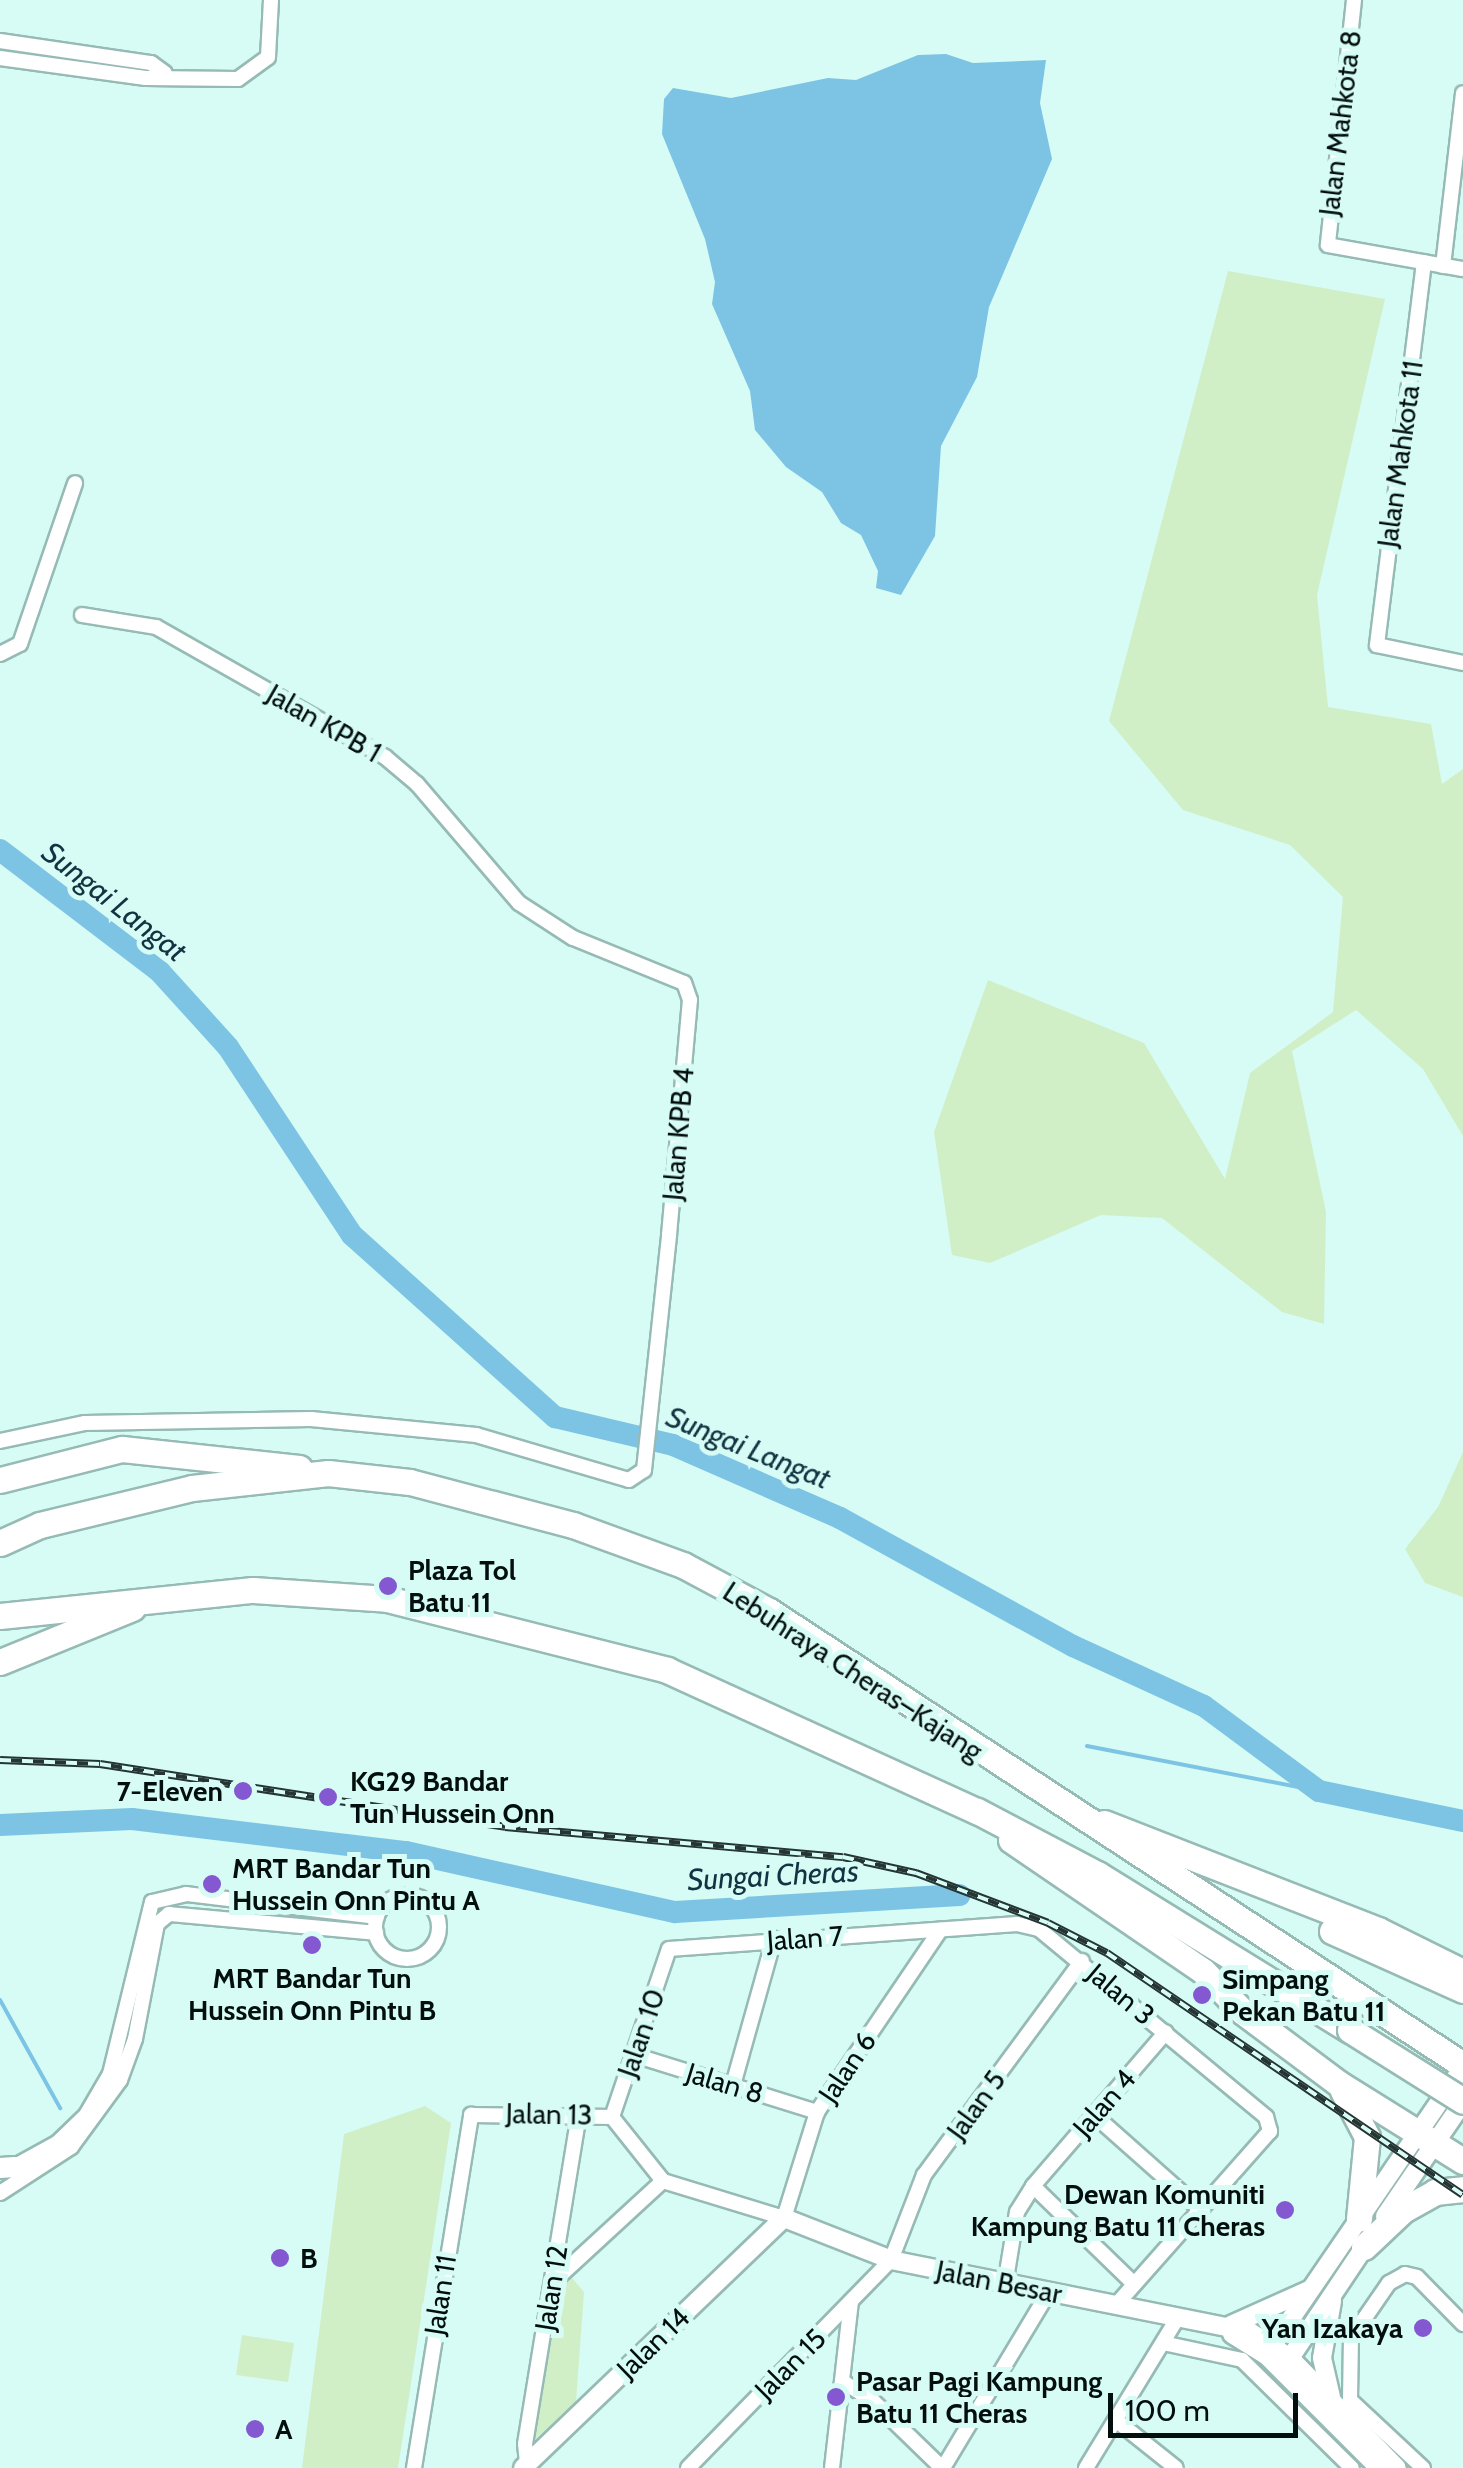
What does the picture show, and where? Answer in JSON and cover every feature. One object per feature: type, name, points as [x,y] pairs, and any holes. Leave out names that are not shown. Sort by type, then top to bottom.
[{"type":"highway","points":[[0,1480],[122,1450],[328,1473]]},
{"type":"highway","name":"Lebuhraya Cheras–Kajang","points":[[0,1544],[40,1525],[192,1488],[328,1473],[464,1496],[574,1524],[682,1564],[769,1611],[1049,1800],[1463,2066]]},
{"type":"highway","name":"Lebuhraya Cheras–Kajang","points":[[0,1616],[252,1590],[388,1599],[529,1630],[667,1670],[977,1811],[1097,1874],[1463,2102]]},
{"type":"highway","points":[[0,1662],[154,1598]]},
{"type":"highway","points":[[1049,1800],[1208,1867],[1378,1930],[1463,1972]]},
{"type":"highway","points":[[977,1811],[1041,1866],[1203,1972],[1243,2012],[1338,2083],[1463,2161]]},
{"type":"highway","points":[[1208,1867],[1463,1990]]},
{"type":"highway","points":[[1338,2083],[1368,2137],[1359,2219]]},
{"type":"highway","points":[[1364,2247],[1404,2210],[1434,2192],[1463,2189]]},
{"type":"street","points":[[0,58],[146,78],[165,74],[238,78],[256,71],[270,50],[271,0]]},
{"type":"street","name":"Jalan Mahkota 8","points":[[1354,0],[1328,245],[1424,262]]},
{"type":"street","points":[[0,41],[150,63],[165,74]]},
{"type":"street","points":[[1443,266],[1463,93]]},
{"type":"street","points":[[1424,262],[1463,269]]},
{"type":"street","name":"Jalan Mahkota 11","points":[[1424,262],[1377,645],[1463,662]]},
{"type":"street","points":[[0,654],[20,644],[75,483]]},
{"type":"street","name":"Jalan KPB 1","points":[[82,616],[156,627],[384,757],[417,784],[519,903]]},
{"type":"street","name":"Jalan KPB 4","points":[[0,1441],[85,1423],[311,1419],[476,1434],[614,1480],[644,1470],[690,1000],[684,983],[573,938],[519,903]]},
{"type":"street","points":[[5,2170],[57,2143],[86,2114],[110,2074],[152,1902],[186,1894],[376,1925]]},
{"type":"street","points":[[410,1895],[429,1904],[439,1922],[434,1944],[408,1959],[390,1954],[376,1925],[389,1900],[410,1895]]},
{"type":"street","points":[[0,2193],[71,2148],[120,2080],[135,2040],[156,1924],[169,1914],[376,1925]]},
{"type":"street","name":"Jalan 3","points":[[940,1930],[1028,1926],[1082,1961],[1266,2117],[1270,2131],[1200,2210]]},
{"type":"street","name":"Jalan 7","points":[[669,1949],[940,1930]]},
{"type":"street","name":"Jalan 6","points":[[784,2218],[817,2112],[940,1930]]},
{"type":"street","points":[[733,2084],[774,1939]]},
{"type":"street","name":"Jalan 10","points":[[612,2116],[669,1949]]},
{"type":"street","name":"Jalan 5","points":[[891,2260],[924,2175],[1082,1961]]},
{"type":"street","name":"Jalan 4","points":[[1004,2286],[1017,2212],[1033,2186],[1166,2032]]},
{"type":"street","name":"Jalan 8","points":[[634,2055],[817,2112]]},
{"type":"street","points":[[1270,2349],[1364,2247],[1463,2066]]},
{"type":"street","points":[[1286,2364],[1359,2219],[1425,2137],[1463,2102]]},
{"type":"street","name":"Jalan 13","points":[[466,2121],[480,2113],[612,2116],[663,2182]]},
{"type":"street","name":"Jalan 12","points":[[525,2466],[525,2444],[579,2113]]},
{"type":"street","points":[[1094,2115],[1200,2210],[1116,2305]]},
{"type":"street","name":"Jalan 11","points":[[414,2468],[466,2121]]},
{"type":"street","points":[[553,2282],[663,2182],[784,2218]]},
{"type":"street","points":[[1033,2186],[1134,2284]]},
{"type":"street","name":"Jalan Besar","points":[[784,2218],[891,2260],[1004,2286],[1225,2325],[1270,2349],[1286,2364]]},
{"type":"street","name":"Jalan 14","points":[[525,2466],[784,2218]]},
{"type":"street","name":"Jalan 15","points":[[688,2468],[891,2260]]},
{"type":"street","points":[[1423,2468],[1350,2400],[1351,2338],[1395,2276],[1417,2277],[1463,2324]]},
{"type":"street","points":[[1225,2325],[1325,2287]]},
{"type":"street","points":[[1325,2287],[1322,2358],[1334,2403]]},
{"type":"street","points":[[842,2382],[874,2402],[942,2468],[1048,2293]]},
{"type":"street","points":[[832,2468],[852,2302]]},
{"type":"street","points":[[1086,2468],[1178,2317]]},
{"type":"street","points":[[1326,2327],[1351,2338]]},
{"type":"street","points":[[1164,2343],[1242,2360],[1352,2468]]},
{"type":"street","points":[[1286,2364],[1334,2403],[1397,2468]]},
{"type":"street","points":[[1286,2364],[1379,2468]]},
{"type":"street","points":[[1117,2421],[1176,2468]]},
{"type":"green space","points":[[1228,271],[1385,299],[1317,595],[1328,707],[1431,724],[1442,784],[1463,769],[1463,1136],[1423,1069],[1356,1010],[1292,1051],[1326,1212],[1324,1324],[1282,1312],[1162,1218],[1101,1215],[990,1263],[952,1255],[934,1132],[988,980],[1144,1043],[1225,1179],[1250,1073],[1333,1012],[1343,897],[1290,845],[1183,810],[1109,721]]},
{"type":"green space","points":[[1463,1452],[1463,1597],[1425,1583],[1405,1549],[1438,1507]]},
{"type":"green space","points":[[425,2106],[451,2123],[398,2468],[302,2468],[344,2134]]},
{"type":"green space","points":[[572,2278],[584,2292],[576,2402],[532,2442],[553,2295]]},
{"type":"green space","points":[[242,2335],[294,2343],[288,2382],[236,2375]]},
{"type":"water","points":[[946,54],[973,63],[1046,60],[1040,103],[1052,159],[989,307],[977,377],[941,446],[935,536],[901,595],[876,588],[878,571],[861,535],[841,523],[822,492],[786,467],[755,430],[750,391],[712,304],[715,282],[705,239],[662,134],[664,99],[673,88],[731,98],[828,78],[856,80],[918,55]]},
{"type":"waterway","name":"Sungai Langat","points":[[0,850],[160,972],[228,1047],[352,1235],[555,1417],[673,1445],[840,1518],[1073,1646],[1204,1706],[1319,1791],[1463,1821]]},
{"type":"waterway","name":"Sungai Cheras","points":[[1087,1746],[1319,1791]]},
{"type":"waterway","name":"Sungai Cheras","points":[[0,1825],[132,1819],[406,1852],[675,1912],[959,1895]]},
{"type":"waterway","points":[[0,2000],[60,2108]]},
{"type":"railway","points":[[0,1760],[100,1764],[505,1827],[843,1857],[916,1873],[1048,1923],[1107,1953],[1463,2195]]},
{"type":"place","name":"Plaza Tol Batu 11","points":[[388,1586]]},
{"type":"place","name":"7-Eleven","points":[[243,1791]]},
{"type":"place","name":"KG29 Bandar Tun Hussein Onn","points":[[328,1797]]},
{"type":"place","name":"MRT Bandar Tun Hussein Onn Pintu A","points":[[212,1884]]},
{"type":"place","name":"MRT Bandar Tun Hussein Onn Pintu B","points":[[312,1945]]},
{"type":"place","name":"Simpang Pekan Batu 11","points":[[1202,1995]]},
{"type":"place","name":"Dewan Komuniti Kampung Batu 11 Cheras","points":[[1285,2210]]},
{"type":"place","name":"B","points":[[280,2258]]},
{"type":"place","name":"Yan Izakaya","points":[[1423,2328]]},
{"type":"place","name":"Pasar Pagi Kampung Batu 11 Cheras","points":[[836,2397]]},
{"type":"place","name":"A","points":[[255,2429]]}]
